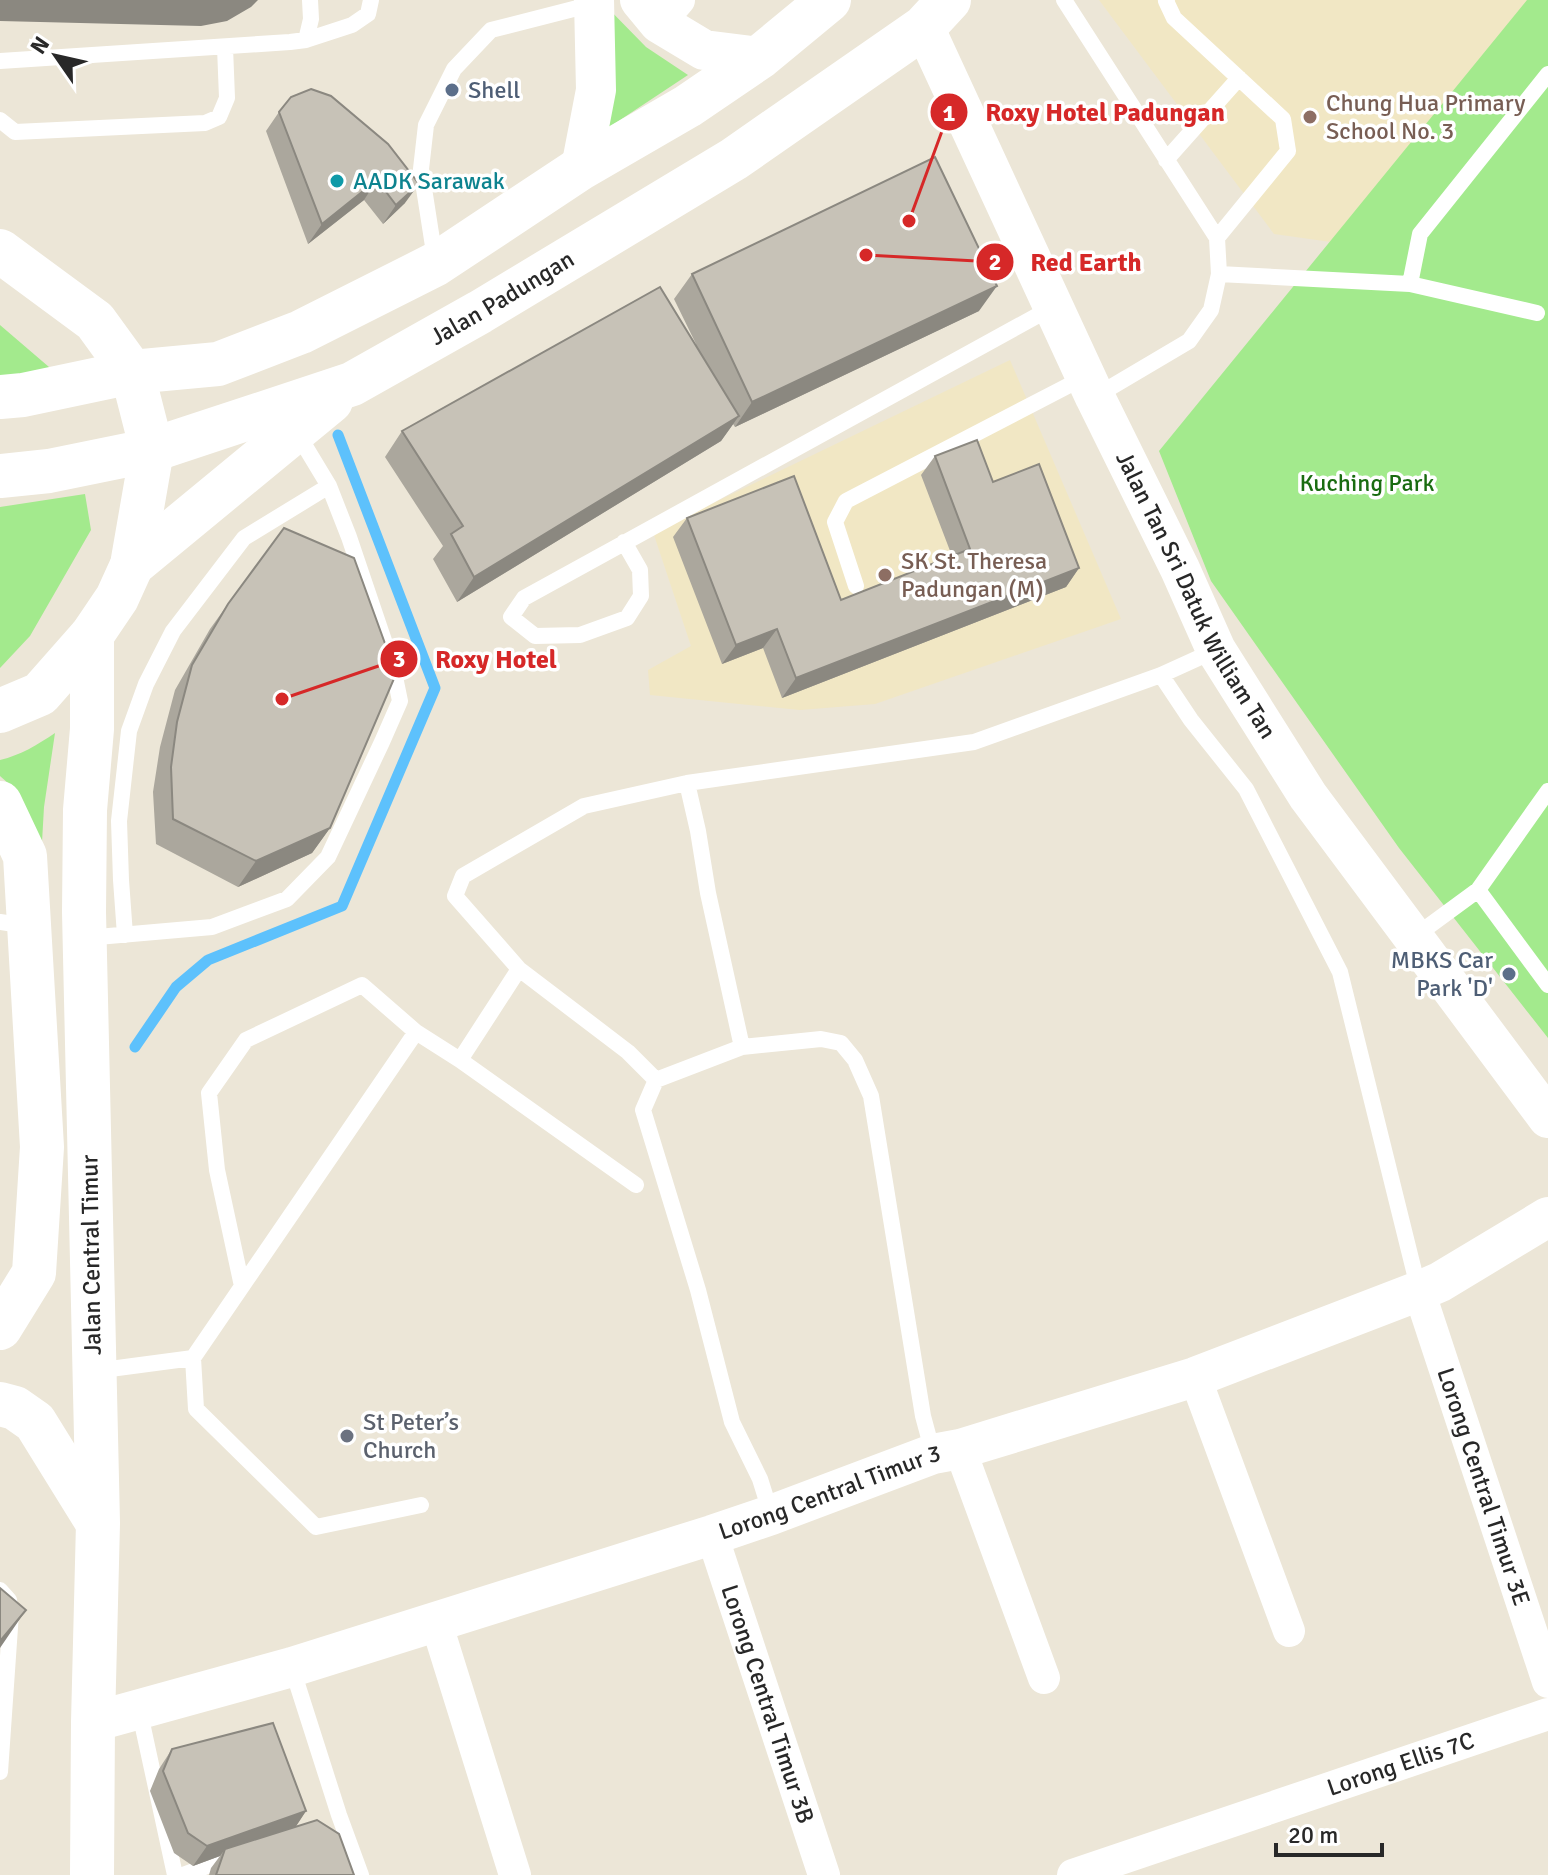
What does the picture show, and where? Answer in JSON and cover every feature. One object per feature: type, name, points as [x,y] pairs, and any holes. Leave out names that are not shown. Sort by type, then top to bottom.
[{"type":"main road","points":[[0,397],[132,372],[218,364],[301,332],[436,264],[581,168],[688,106],[760,57],[829,0]]},
{"type":"main road","name":"Jalan Padungan","points":[[0,476],[49,471],[152,450],[352,384],[480,312],[734,159],[936,13]]},
{"type":"main road","points":[[0,251],[95,321],[132,372],[152,450],[132,565],[117,598],[92,635],[40,694],[0,711]]},
{"type":"main road","points":[[132,565],[352,384]]},
{"type":"main road","name":"Jalan Central Timur","points":[[92,635],[92,729],[85,810],[105,937],[93,1371],[98,1523],[92,1875]]},
{"type":"main road","name":"Jalan Central Timur","points":[[0,803],[25,856],[14,924],[42,1147],[34,1273],[0,1328]]},
{"type":"main road","points":[[0,1404],[15,1408],[35,1422],[98,1523]]},
{"type":"street","points":[[581,168],[596,90],[594,2]]},
{"type":"street","points":[[659,8],[704,50],[760,57]]},
{"type":"street","name":"Jalan Tan Sri Datuk William Tan","points":[[936,13],[1053,307],[1216,650],[1308,796],[1548,1118]]},
{"type":"street","name":"Lorong Central Timur 3","points":[[93,1722],[292,1667],[436,1622],[712,1535],[947,1452],[1195,1377],[1440,1282],[1548,1217]]},
{"type":"street","name":"Lorong Central Timur 3E","points":[[1419,1291],[1548,1682]]},
{"type":"street","points":[[1195,1377],[1289,1631]]},
{"type":"street","points":[[947,1452],[1044,1678]]},
{"type":"street","name":"Lorong Central Timur 3B","points":[[712,1535],[824,1875]]},
{"type":"street","points":[[436,1622],[515,1875]]},
{"type":"street","name":"Lorong Ellis 7C","points":[[1073,1875],[1548,1714]]},
{"type":"lane","points":[[306,40],[311,19],[310,0]]},
{"type":"lane","points":[[0,61],[306,40],[352,25],[368,14],[371,0]]},
{"type":"lane","points":[[856,586],[835,522],[846,501],[1189,341],[1211,310],[1219,274],[1217,238],[1064,0]]},
{"type":"lane","points":[[1167,0],[1174,18],[1283,119],[1288,151],[1217,238]]},
{"type":"lane","points":[[436,264],[421,169],[426,125],[454,69],[491,30],[594,2]]},
{"type":"lane","points":[[0,120],[15,132],[205,123],[219,117],[227,98],[225,47]]},
{"type":"lane","points":[[1410,284],[1420,234],[1548,74]]},
{"type":"lane","points":[[1166,160],[1239,78]]},
{"type":"lane","points":[[1219,274],[1410,284],[1537,313]]},
{"type":"lane","points":[[624,542],[640,570],[641,596],[627,618],[580,635],[535,636],[511,617],[524,598],[624,542],[1053,307]]},
{"type":"lane","points":[[296,430],[329,486],[349,537],[393,667],[400,701],[328,857],[287,899],[212,927],[105,937],[121,880],[119,821],[129,731],[146,684],[173,631],[244,538],[329,486]]},
{"type":"lane","points":[[656,1080],[628,1052],[519,969],[455,896],[463,876],[584,806],[687,783],[974,742],[1161,675],[1216,650]]},
{"type":"lane","points":[[1161,675],[1191,720],[1246,789],[1340,972],[1419,1291]]},
{"type":"lane","points":[[687,783],[742,1047]]},
{"type":"lane","points":[[1414,937],[1478,890],[1548,791]]},
{"type":"lane","points":[[1478,890],[1548,985]]},
{"type":"lane","points":[[460,1060],[519,969]]},
{"type":"lane","points":[[242,1286],[217,1170],[209,1093],[246,1040],[362,985],[416,1032],[636,1185]]},
{"type":"lane","points":[[416,1032],[193,1358],[196,1409],[316,1527],[421,1505]]},
{"type":"lane","points":[[771,1515],[760,1479],[732,1422],[698,1290],[643,1110],[656,1080],[742,1047],[821,1039],[841,1043],[855,1060],[871,1096],[923,1416],[947,1452]]},
{"type":"lane","points":[[93,1371],[193,1358]]},
{"type":"lane","points":[[0,1590],[9,1600],[11,1613],[0,1772]]},
{"type":"lane","points":[[292,1667],[332,1818],[361,1875]]},
{"type":"lane","points":[[139,1709],[175,1875]]},
{"type":"lane","points":[[183,1875],[254,1848]]},
{"type":"shaded area","name":"Chung Hua Primary School No. 3","points":[[1099,0],[1530,0],[1331,242],[1274,234]]},
{"type":"shaded area","name":"SK St. Theresa Padungan (M)","points":[[1010,360],[1121,619],[875,704],[800,710],[650,695],[648,670],[691,646],[653,532]]},
{"type":"green space","points":[[600,0],[646,47],[688,75],[605,130]]},
{"type":"green space","name":"Kuching Park","points":[[1527,0],[1548,0],[1548,1038],[1399,848],[1211,581],[1159,451]]},
{"type":"green space","points":[[0,325],[63,379],[0,388]]},
{"type":"green space","points":[[85,494],[91,530],[30,636],[0,668],[0,507]]},
{"type":"green space","points":[[55,733],[44,807],[41,860],[9,784],[0,776],[0,760],[29,749]]},
{"type":"building","name":"AADK Sarawak","points":[[311,89],[331,96],[388,144],[419,184],[396,205],[377,180],[322,224],[279,112],[291,97]]},
{"type":"building","points":[[935,157],[997,286],[752,402],[692,274]]},
{"type":"building","points":[[660,287],[739,416],[474,577],[451,534],[463,526],[402,431]]},
{"type":"building","points":[[977,440],[993,482],[1039,464],[1079,568],[796,678],[777,629],[736,645],[687,518],[794,476],[841,600],[970,549],[935,456]]},
{"type":"building","points":[[284,528],[354,558],[396,674],[330,828],[256,861],[173,819],[171,767],[177,722],[192,665],[228,604]]},
{"type":"building","points":[[0,1588],[26,1610],[0,1641]]},
{"type":"building","points":[[273,1723],[306,1811],[207,1846],[188,1833],[163,1771],[172,1749]]},
{"type":"building","points":[[317,1820],[339,1834],[354,1875],[216,1875],[225,1849]]},
{"type":"waterway","points":[[135,1047],[176,987],[208,960],[342,906],[435,688],[338,435]]},
{"type":"place","name":"Shell","points":[[452,90]]},
{"type":"place","name":"Chung Hua Primary School No. 3","points":[[1310,117]]},
{"type":"place","name":"AADK Sarawak","points":[[337,181]]},
{"type":"place","name":"Roxy Hotel Padungan","points":[[909,221]]},
{"type":"place","name":"Red Earth","points":[[866,255]]},
{"type":"place","name":"SK St. Theresa Padungan (M)","points":[[885,575]]},
{"type":"place","name":"Roxy Hotel","points":[[282,699]]},
{"type":"place","name":"MBKS Car Park 'D'","points":[[1509,974]]},
{"type":"place","name":"St Peter’s Church","points":[[347,1436]]}]
